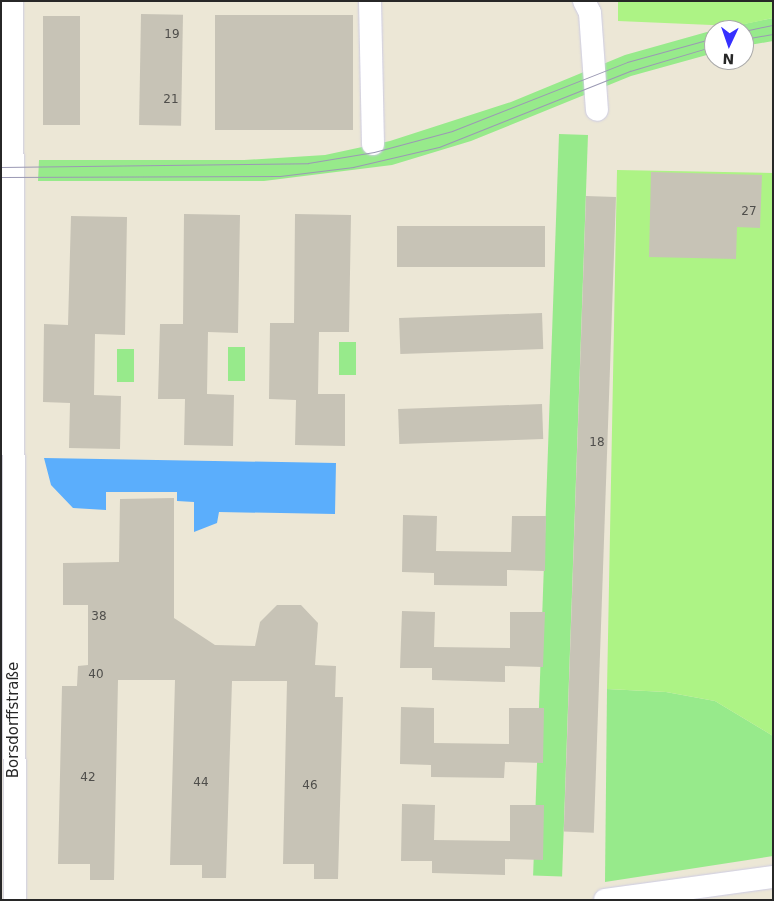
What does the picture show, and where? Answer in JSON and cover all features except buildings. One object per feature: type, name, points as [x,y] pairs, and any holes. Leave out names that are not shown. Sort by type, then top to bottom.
[{"type":"street","name":"Borsdorffstraße","points":[[12,1],[15,900]]},
{"type":"street","points":[[370,1],[373,144]]},
{"type":"street","points":[[584,1],[590,13],[597,110]]},
{"type":"street","points":[[605,900],[773,877]]},
{"type":"green space","points":[[618,1],[773,1],[773,18],[754,22],[754,20],[704,20],[704,25],[618,21]]},
{"type":"green space","points":[[773,18],[773,41],[754,44],[754,22]]},
{"type":"green space","points":[[704,33],[704,56],[631,76],[471,141],[392,165],[264,181],[38,181],[39,160],[244,160],[325,155],[390,141],[511,102],[625,55]]},
{"type":"green space","points":[[559,134],[588,135],[562,877],[533,876]]},
{"type":"green space","points":[[617,170],[773,173],[773,736],[715,701],[666,692],[607,689]]},
{"type":"green space","points":[[339,342],[356,342],[356,375],[339,375]]},
{"type":"green space","points":[[228,347],[245,347],[245,381],[228,381]]},
{"type":"green space","points":[[117,349],[134,349],[134,382],[117,382]]},
{"type":"green space","points":[[607,689],[666,692],[715,701],[773,736],[773,856],[605,882]]},
{"type":"water","points":[[44,458],[336,463],[335,514],[219,512],[217,523],[194,532],[194,502],[177,501],[177,492],[106,492],[106,510],[73,508],[51,485]]},
{"type":"tram line","points":[[754,29],[773,25]]},
{"type":"tram line","points":[[754,37],[773,34]]},
{"type":"tram line","points":[[1,167],[308,163],[374,152],[452,131],[627,62],[704,41]]},
{"type":"tram line","points":[[1,177],[280,176],[353,167],[439,147],[630,71],[704,49]]}]
